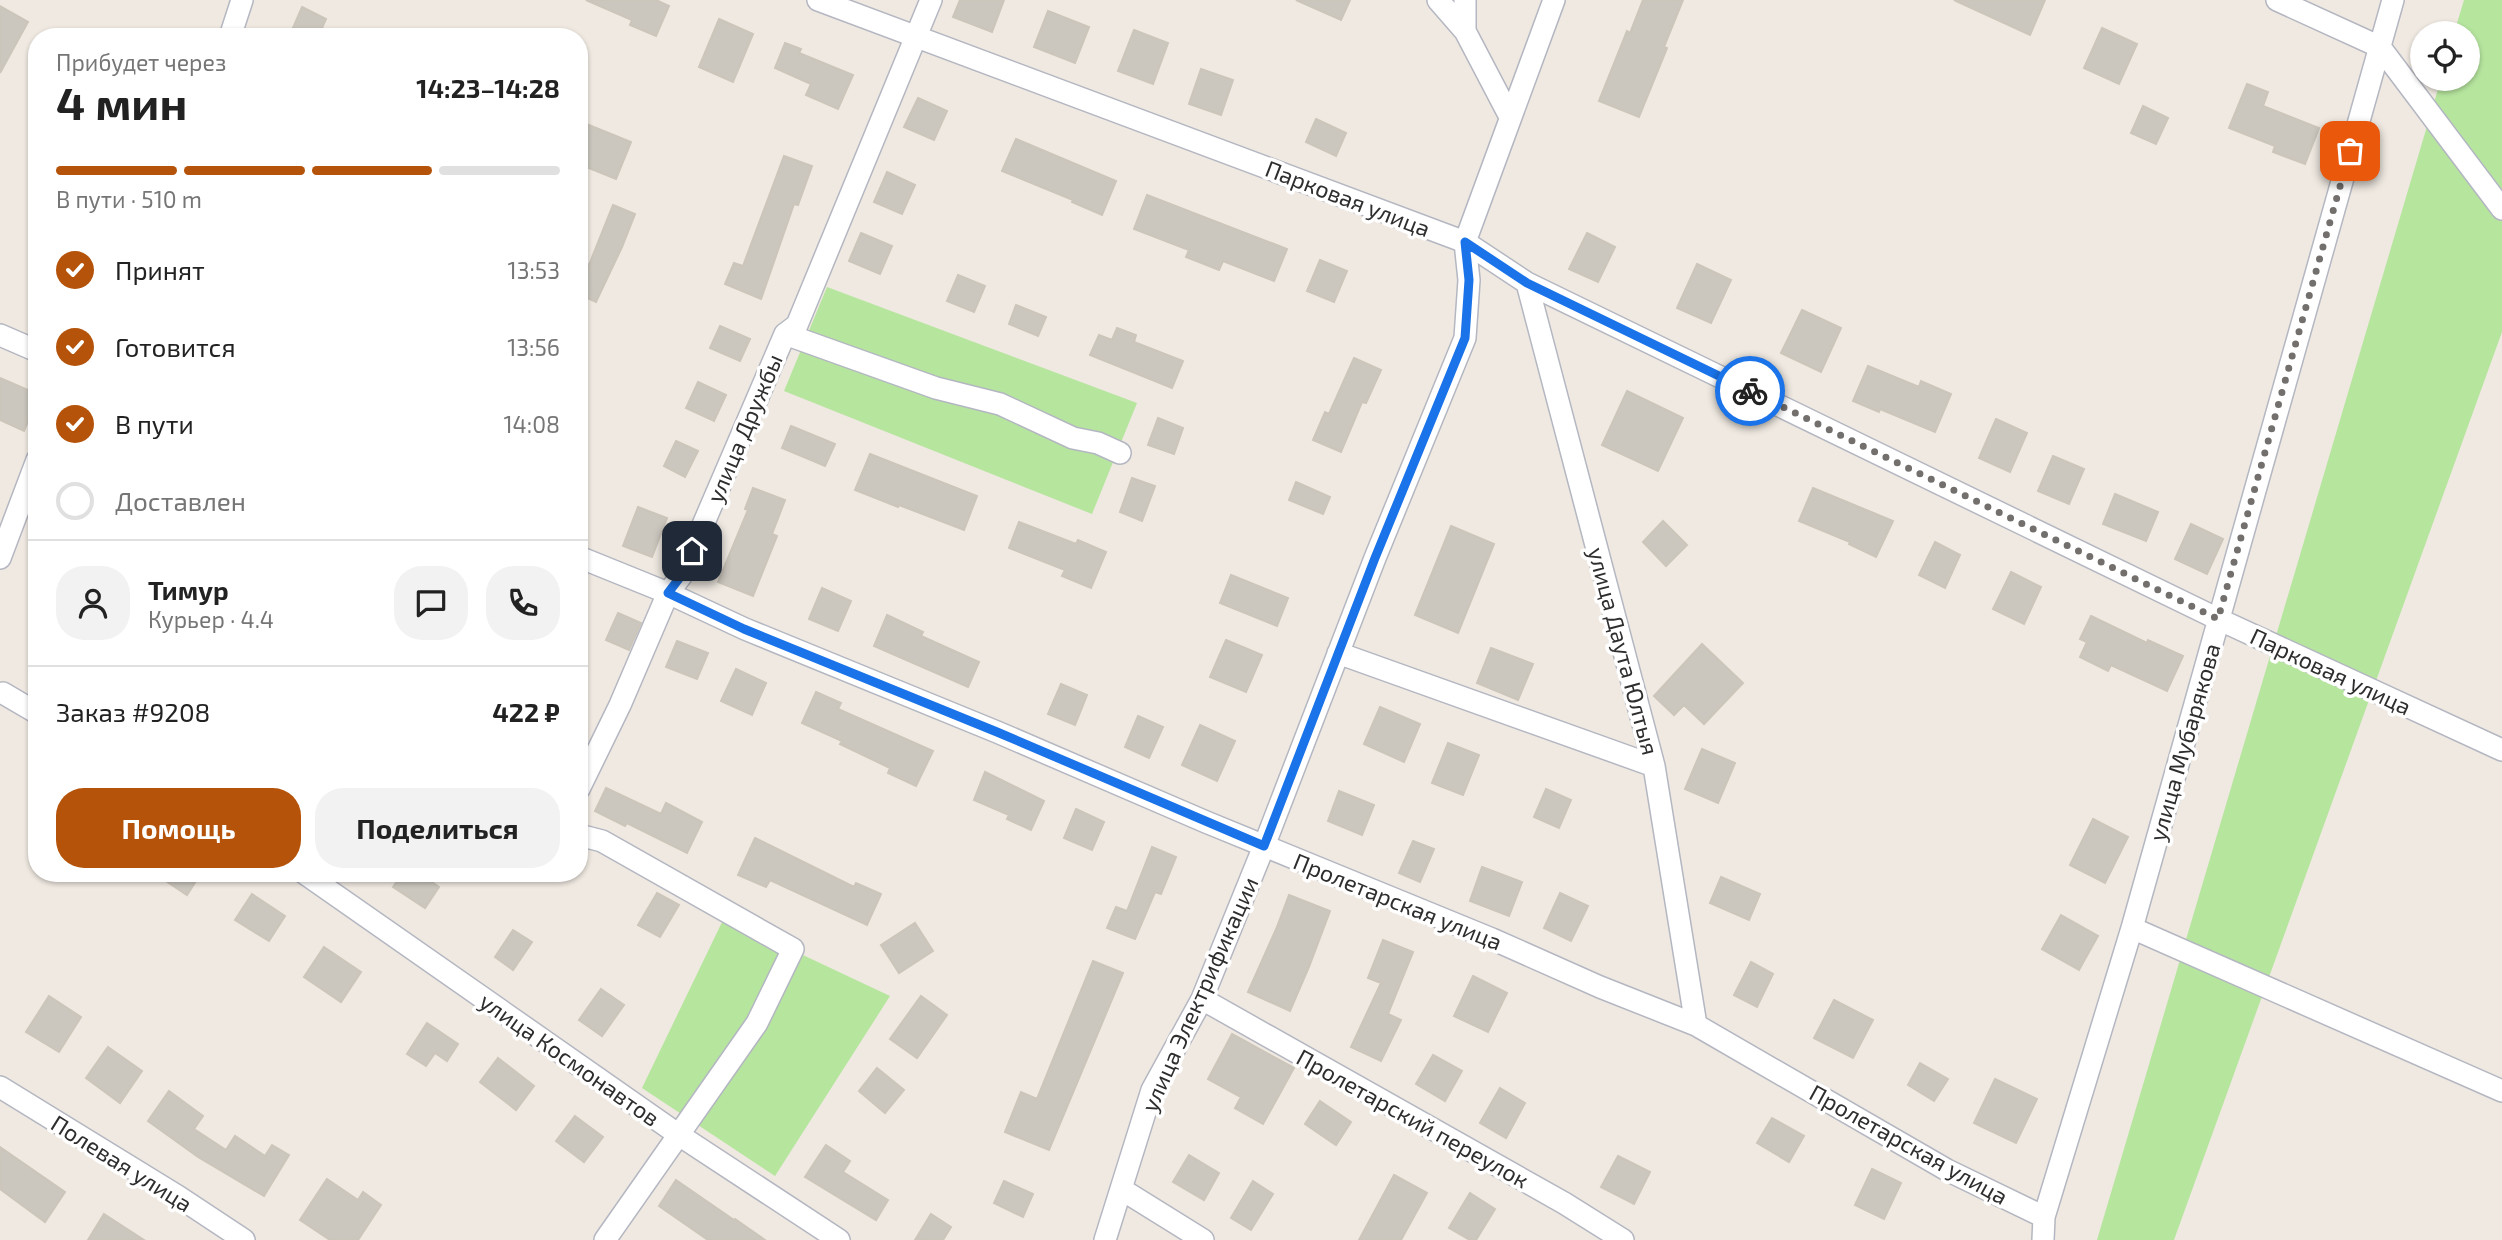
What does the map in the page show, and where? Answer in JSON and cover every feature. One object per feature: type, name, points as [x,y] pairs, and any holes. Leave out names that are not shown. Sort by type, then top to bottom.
[{"type":"street","points":[[233,28],[242,0]]},
{"type":"street","name":"Парковая улица","points":[[818,0],[1465,242],[1527,283],[2218,619],[2502,750]]},
{"type":"street","name":"улица Дружбы","points":[[588,771],[620,705],[668,593],[681,576],[785,334],[797,325],[931,0]]},
{"type":"street","points":[[1438,0],[1465,31],[1510,117]]},
{"type":"street","points":[[1465,0],[1465,31]]},
{"type":"street","name":"улица Электрификации","points":[[1105,1240],[1152,1090],[1202,999],[1465,338],[1469,280],[1465,242],[1554,0]]},
{"type":"street","points":[[2277,0],[2380,47],[2502,209]]},
{"type":"street","name":"улица Мубарякова","points":[[2043,1240],[2044,1217],[2132,928],[2393,0]]},
{"type":"street","name":"улица Даута Юлтыя","points":[[1527,283],[1654,766],[1696,1025]]},
{"type":"street","name":"улица Дружбы","points":[[785,334],[936,388],[1000,404],[1073,438],[1098,443],[1121,453]]},
{"type":"street","points":[[0,335],[28,347]]},
{"type":"street","points":[[0,558],[28,484]]},
{"type":"street","name":"Пролетарская улица","points":[[588,560],[744,629],[1696,1025],[1947,1170],[2044,1217]]},
{"type":"street","points":[[1338,653],[1654,766]]},
{"type":"street","points":[[1,693],[28,708]]},
{"type":"street","points":[[588,837],[602,841],[793,949],[757,1023],[605,1240]]},
{"type":"street","name":"улица Космонавтов","points":[[317,882],[679,1135],[839,1240]]},
{"type":"street","points":[[2132,928],[2502,1091]]},
{"type":"street","name":"Пролетарский переулок","points":[[1202,999],[1564,1203],[1623,1240]]},
{"type":"street","name":"Полевая улица","points":[[0,1087],[244,1240]]},
{"type":"street","points":[[1121,1189],[1203,1240]]},
{"type":"green space","points":[[2464,0],[2502,0],[2502,332],[2174,1240],[2097,1240],[2437,91],[2480,91],[2480,21],[2458,21]]},
{"type":"green space","points":[[827,287],[1137,403],[1092,514],[784,391]]},
{"type":"green space","points":[[724,918],[890,996],[775,1176],[642,1088]]},
{"type":"building","points":[[586,0],[656,0],[669,6],[656,36],[630,25],[632,20]]},
{"type":"building","points":[[960,0],[1004,0],[992,32],[953,17]]},
{"type":"building","points":[[1296,0],[1350,0],[1341,20]]},
{"type":"building","points":[[1643,0],[1683,0],[1639,117],[1599,101],[1627,31],[1630,33]]},
{"type":"building","points":[[1954,0],[2045,0],[2030,35]]},
{"type":"building","points":[[0,6],[28,22],[0,73]]},
{"type":"building","points":[[302,7],[326,19],[322,28],[293,28]]},
{"type":"building","points":[[1048,11],[1089,27],[1075,63],[1034,47]]},
{"type":"building","points":[[719,19],[753,34],[733,82],[699,67]]},
{"type":"building","points":[[2102,28],[2137,44],[2119,84],[2084,68]]},
{"type":"building","points":[[1134,30],[1168,43],[1153,84],[1118,71]]},
{"type":"building","points":[[785,43],[801,49],[799,53],[853,75],[838,109],[806,95],[811,84],[775,68]]},
{"type":"building","points":[[1201,69],[1233,80],[1221,115],[1189,104]]},
{"type":"building","points":[[2247,84],[2268,92],[2263,106],[2319,128],[2305,164],[2273,152],[2275,146],[2229,128]]},
{"type":"building","points":[[918,98],[947,111],[934,140],[904,127]]},
{"type":"building","points":[[2143,106],[2168,118],[2156,144],[2131,133]]},
{"type":"building","points":[[1316,119],[1346,133],[1336,156],[1306,142]]},
{"type":"building","points":[[588,125],[631,142],[616,179],[588,168]]},
{"type":"building","points":[[1016,139],[1116,181],[1102,215],[1002,171]]},
{"type":"building","points":[[784,156],[812,166],[798,205],[794,204],[761,299],[725,284],[734,263],[743,266]]},
{"type":"building","points":[[887,172],[915,185],[902,214],[874,202]]},
{"type":"building","points":[[1147,195],[1287,249],[1274,281],[1223,261],[1219,270],[1186,257],[1189,250],[1134,229]]},
{"type":"building","points":[[613,205],[635,214],[596,302],[588,298],[589,265]]},
{"type":"building","points":[[861,233],[892,246],[880,274],[849,261]]},
{"type":"building","points":[[1587,233],[1615,247],[1598,282],[1569,269]]},
{"type":"building","points":[[1320,260],[1347,271],[1334,302],[1307,291]]},
{"type":"building","points":[[1697,264],[1731,280],[1711,323],[1677,308]]},
{"type":"building","points":[[958,275],[985,286],[974,312],[947,301]]},
{"type":"building","points":[[1016,305],[1046,317],[1038,336],[1009,324]]},
{"type":"building","points":[[1802,310],[1841,328],[1821,372],[1781,353]]},
{"type":"building","points":[[720,326],[750,339],[740,361],[710,348]]},
{"type":"building","points":[[1117,328],[1136,335],[1134,342],[1183,361],[1172,388],[1090,355],[1099,335],[1112,340]]},
{"type":"building","points":[[1354,358],[1381,370],[1366,403],[1362,402],[1341,452],[1313,440],[1325,412],[1329,414]]},
{"type":"building","points":[[1868,366],[1919,387],[1921,381],[1951,394],[1935,432],[1853,401]]},
{"type":"building","points":[[0,378],[28,390],[28,421],[24,431],[0,420]]},
{"type":"building","points":[[698,382],[726,395],[714,421],[686,408]]},
{"type":"building","points":[[1627,391],[1683,418],[1658,471],[1602,445]]},
{"type":"building","points":[[1158,418],[1183,428],[1174,454],[1148,445]]},
{"type":"building","points":[[1996,419],[2027,433],[2010,472],[1979,458]]},
{"type":"building","points":[[791,426],[835,444],[825,466],[782,448]]},
{"type":"building","points":[[676,441],[698,451],[685,477],[664,466]]},
{"type":"building","points":[[870,454],[977,496],[964,530],[855,490]]},
{"type":"building","points":[[2053,456],[2084,469],[2069,504],[2038,491]]},
{"type":"building","points":[[1132,478],[1155,486],[1142,521],[1120,512]]},
{"type":"building","points":[[1296,482],[1330,497],[1323,514],[1289,500]]},
{"type":"building","points":[[753,488],[785,500],[772,534],[777,536],[753,596],[718,582],[748,510],[745,509]]},
{"type":"building","points":[[1813,488],[1893,521],[1876,557],[1849,544],[1850,542],[1799,521]]},
{"type":"building","points":[[2115,494],[2158,512],[2146,541],[2103,524]]},
{"type":"building","points":[[638,507],[667,518],[652,557],[623,546]]},
{"type":"building","points":[[1663,521],[1687,545],[1666,566],[1643,542]]},
{"type":"building","points":[[1019,522],[1076,544],[1078,540],[1106,552],[1091,588],[1062,576],[1065,570],[1009,548]]},
{"type":"building","points":[[2191,524],[2223,539],[2207,574],[2175,559]]},
{"type":"building","points":[[1451,526],[1494,544],[1458,633],[1415,615]]},
{"type":"building","points":[[1935,542],[1960,555],[1945,588],[1919,575]]},
{"type":"building","points":[[2011,572],[2041,587],[2024,624],[1993,609]]},
{"type":"building","points":[[1231,575],[1288,598],[1277,626],[1220,603]]},
{"type":"building","points":[[822,588],[851,601],[838,631],[809,619]]},
{"type":"building","points":[[618,613],[641,623],[629,650],[606,640]]},
{"type":"building","points":[[887,615],[923,632],[921,636],[979,662],[968,687],[874,646]]},
{"type":"building","points":[[2091,616],[2147,643],[2148,640],[2183,656],[2167,691],[2111,665],[2108,671],[2080,657],[2087,642],[2080,639]]},
{"type":"building","points":[[1226,640],[1262,655],[1246,692],[1210,677]]},
{"type":"building","points":[[677,641],[708,653],[697,679],[666,667]]},
{"type":"building","points":[[1702,644],[1743,683],[1704,724],[1684,705],[1674,715],[1654,696]]},
{"type":"building","points":[[1491,648],[1533,664],[1518,700],[1477,683]]},
{"type":"building","points":[[736,669],[766,683],[752,715],[721,701]]},
{"type":"building","points":[[1061,684],[1087,695],[1075,725],[1048,714]]},
{"type":"building","points":[[816,692],[841,703],[838,709],[933,751],[916,786],[888,773],[890,768],[840,744],[842,741],[802,723]]},
{"type":"building","points":[[1380,707],[1420,724],[1404,762],[1364,744]]},
{"type":"building","points":[[1138,716],[1163,727],[1149,758],[1125,747]]},
{"type":"building","points":[[1200,725],[1235,741],[1217,781],[1182,765]]},
{"type":"building","points":[[1448,743],[1479,755],[1463,795],[1432,783]]},
{"type":"building","points":[[1702,749],[1735,763],[1718,803],[1685,789]]},
{"type":"building","points":[[985,772],[1044,801],[1031,830],[1007,819],[1009,815],[974,800]]},
{"type":"building","points":[[606,788],[661,814],[666,803],[702,822],[687,853],[627,823],[625,826],[595,811]]},
{"type":"building","points":[[1546,789],[1571,800],[1559,828],[1534,817]]},
{"type":"building","points":[[1339,791],[1374,805],[1362,835],[1328,821]]},
{"type":"building","points":[[1076,809],[1104,822],[1092,850],[1064,838]]},
{"type":"building","points":[[2093,819],[2128,837],[2105,883],[2070,865]]},
{"type":"building","points":[[755,838],[854,887],[856,883],[881,894],[867,925],[770,880],[766,887],[738,875]]},
{"type":"building","points":[[1413,841],[1434,849],[1420,882],[1399,873]]},
{"type":"building","points":[[1152,847],[1176,857],[1161,894],[1155,892],[1135,939],[1107,928],[1116,907],[1127,911]]},
{"type":"building","points":[[1482,867],[1522,882],[1509,916],[1470,901]]},
{"type":"building","points":[[1721,877],[1760,894],[1749,920],[1710,903]]},
{"type":"building","points":[[168,882],[195,882],[187,895]]},
{"type":"building","points":[[397,882],[432,882],[439,887],[425,908],[393,887]]},
{"type":"building","points":[[657,893],[679,905],[660,937],[638,925]]},
{"type":"building","points":[[1560,893],[1588,906],[1571,941],[1544,928]]},
{"type":"building","points":[[252,894],[285,916],[269,941],[235,920]]},
{"type":"building","points":[[1289,895],[1330,911],[1290,1011],[1248,992]]},
{"type":"building","points":[[2061,915],[2098,936],[2079,970],[2042,949]]},
{"type":"building","points":[[915,923],[933,951],[899,973],[881,945]]},
{"type":"building","points":[[513,930],[532,942],[513,970],[495,957]]},
{"type":"building","points":[[1383,940],[1413,952],[1388,1014],[1401,1020],[1381,1061],[1351,1047],[1381,983],[1368,978]]},
{"type":"building","points":[[324,947],[361,972],[341,1002],[304,977]]},
{"type":"building","points":[[1093,961],[1123,973],[1049,1150],[1005,1132],[1021,1092],[1037,1099]]},
{"type":"building","points":[[1751,962],[1773,974],[1757,1007],[1734,995]]},
{"type":"building","points":[[1473,976],[1507,993],[1488,1032],[1454,1016]]},
{"type":"building","points":[[601,989],[624,1005],[602,1036],[579,1020]]},
{"type":"building","points":[[49,996],[81,1017],[59,1052],[26,1032]]},
{"type":"building","points":[[921,996],[947,1015],[917,1058],[890,1039]]},
{"type":"building","points":[[1834,1000],[1873,1020],[1853,1058],[1814,1038]]},
{"type":"building","points":[[427,1023],[458,1044],[447,1061],[435,1053],[426,1066],[407,1054]]},
{"type":"building","points":[[1232,1034],[1294,1068],[1263,1124],[1235,1108],[1241,1097],[1208,1079]]},
{"type":"building","points":[[108,1047],[142,1071],[120,1103],[86,1078]]},
{"type":"building","points":[[1433,1055],[1462,1071],[1445,1101],[1416,1084]]},
{"type":"building","points":[[498,1058],[534,1086],[516,1110],[480,1082]]},
{"type":"building","points":[[1920,1063],[1948,1079],[1934,1101],[1908,1085]]},
{"type":"building","points":[[877,1068],[904,1090],[885,1113],[859,1091]]},
{"type":"building","points":[[1995,1079],[2037,1099],[2016,1143],[1974,1123]]},
{"type":"building","points":[[1500,1088],[1525,1103],[1506,1138],[1480,1123]]},
{"type":"building","points":[[169,1091],[203,1116],[194,1129],[226,1150],[235,1136],[265,1156],[272,1145],[289,1155],[264,1196],[198,1157],[148,1121]]},
{"type":"building","points":[[1320,1101],[1351,1122],[1336,1145],[1305,1124]]},
{"type":"building","points":[[575,1116],[603,1137],[584,1162],[556,1141]]},
{"type":"building","points":[[1772,1118],[1804,1136],[1789,1162],[1757,1143]]},
{"type":"building","points":[[826,1145],[850,1161],[843,1172],[888,1200],[876,1220],[805,1177]]},
{"type":"building","points":[[0,1147],[65,1192],[45,1222],[0,1189]]},
{"type":"building","points":[[1189,1155],[1219,1173],[1204,1200],[1173,1182]]},
{"type":"building","points":[[1618,1156],[1650,1172],[1634,1204],[1601,1187]]},
{"type":"building","points":[[1872,1169],[1901,1183],[1884,1219],[1855,1205]]},
{"type":"building","points":[[1394,1175],[1427,1193],[1401,1240],[1359,1240]]},
{"type":"building","points":[[327,1179],[358,1200],[363,1192],[381,1205],[358,1240],[330,1240],[300,1220]]},
{"type":"building","points":[[676,1180],[765,1240],[708,1240],[659,1206]]},
{"type":"building","points":[[1004,1181],[1033,1194],[1023,1217],[994,1203]]},
{"type":"building","points":[[1253,1181],[1273,1194],[1251,1230],[1231,1218]]},
{"type":"building","points":[[1470,1193],[1495,1209],[1476,1240],[1470,1240],[1449,1228]]},
{"type":"building","points":[[104,1214],[144,1240],[88,1240]]},
{"type":"building","points":[[931,1214],[951,1227],[943,1240],[915,1240]]},
{"type":"way so far","points":[[1750,391],[2218,619],[2350,151]]},
{"type":"route","points":[[692,551],[681,576],[668,593],[744,629],[997,732],[1264,846],[1375,558],[1465,338],[1469,280],[1465,242],[1527,283],[1750,391]]}]
